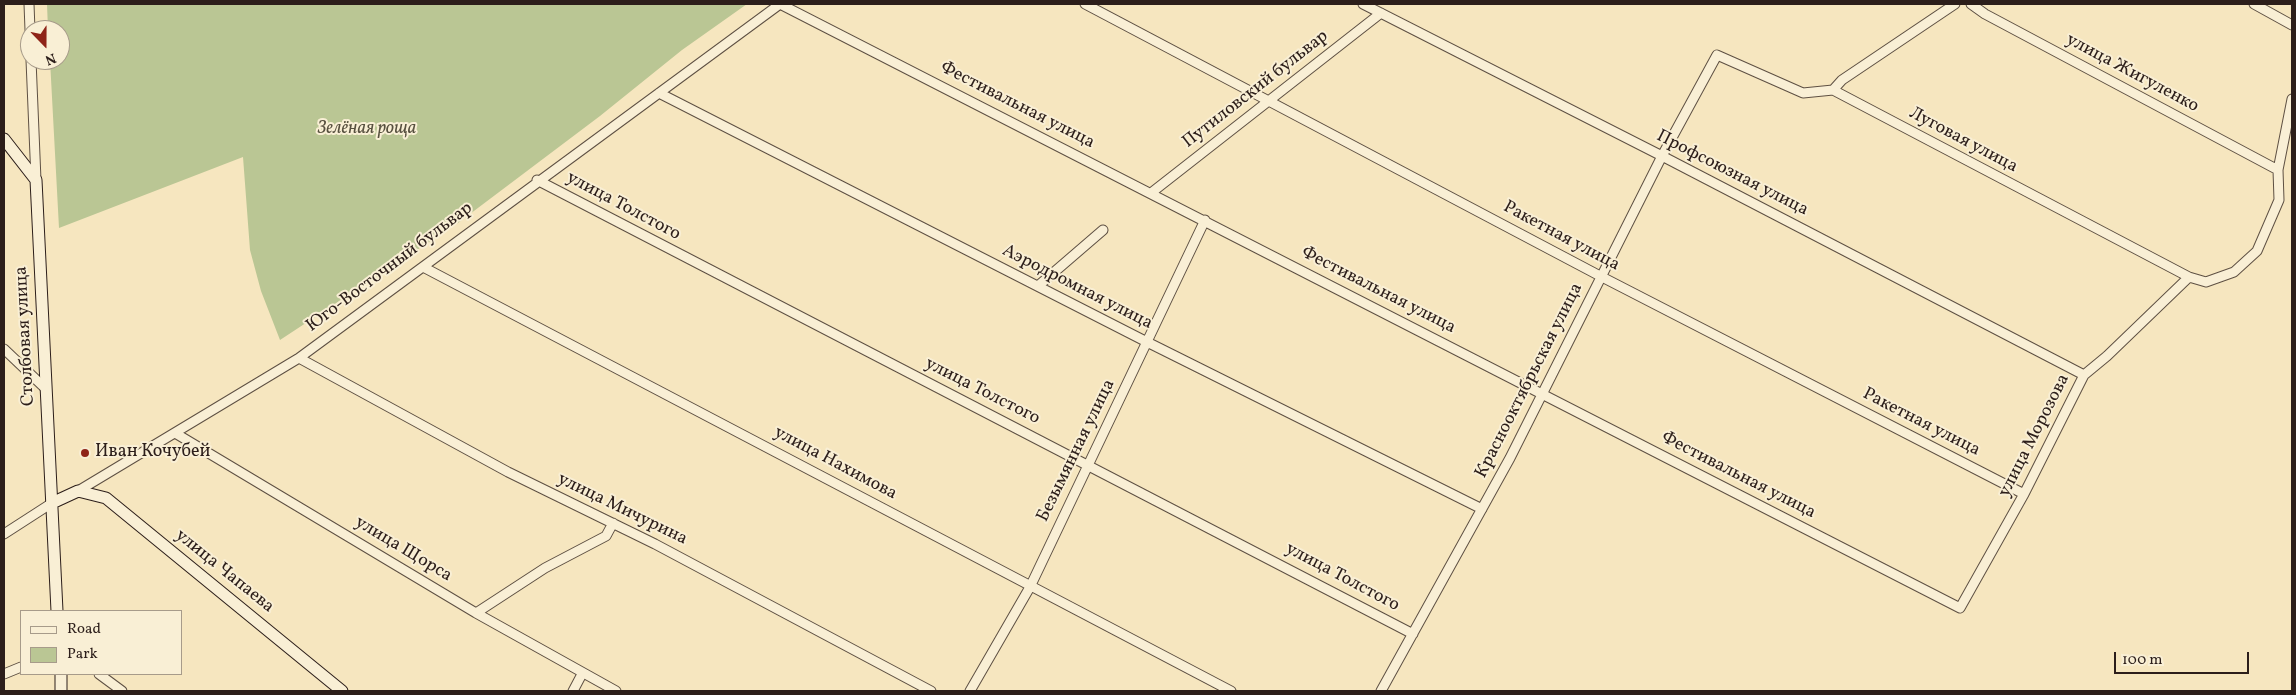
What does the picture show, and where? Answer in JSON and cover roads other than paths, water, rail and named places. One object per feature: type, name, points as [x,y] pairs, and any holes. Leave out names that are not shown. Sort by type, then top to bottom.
[{"type":"main road","points":[[4,139],[36,180]]},
{"type":"main road","name":"Столбовая улица","points":[[36,180],[58,610]]},
{"type":"main road","name":"Юго-Восточный бульвар","points":[[52,503],[78,491]]},
{"type":"main road","name":"улица Чапаева","points":[[78,491],[106,498],[342,691]]},
{"type":"main road","points":[[60,675],[61,691]]},
{"type":"street","points":[[29,4],[30,20]]},
{"type":"street","name":"Юго-Восточный бульвар","points":[[78,491],[299,358],[537,180],[780,4]]},
{"type":"street","name":"Фестивальная улица","points":[[780,4],[1960,608]]},
{"type":"street","name":"Ракетная улица","points":[[1085,4],[1602,277],[2024,494]]},
{"type":"street","name":"Профсоюзная улица","points":[[1363,4],[1662,156],[2084,375]]},
{"type":"street","points":[[1833,90],[1842,80],[1956,4]]},
{"type":"street","name":"улица Жигуленко","points":[[1971,4],[1985,14],[2278,170]]},
{"type":"street","points":[[2254,4],[2292,25]]},
{"type":"street","name":"Путиловский бульвар","points":[[1151,193],[1381,13]]},
{"type":"street","name":"Краснооктябрьская улица","points":[[1381,691],[1482,508],[1602,277],[1662,156],[1717,56],[1803,93],[1833,90]]},
{"type":"street","name":"Столбовая улица","points":[[31,70],[36,180]]},
{"type":"street","name":"Луговая улица","points":[[1833,90],[2189,277]]},
{"type":"street","name":"Аэродромная улица","points":[[659,92],[1147,342],[1482,508]]},
{"type":"street","points":[[2189,277],[2206,282],[2234,272],[2257,251],[2279,200],[2278,170],[2292,99]]},
{"type":"street","name":"улица Толстого","points":[[537,180],[862,350],[1089,464],[1414,634]]},
{"type":"street","name":"Безымянная улица","points":[[970,691],[1030,587],[1205,220]]},
{"type":"street","points":[[1038,286],[1104,230]]},
{"type":"street","name":"улица Нахимова","points":[[423,267],[1230,691]]},
{"type":"street","name":"улица Морозова","points":[[1960,608],[2024,494],[2084,375],[2107,356],[2189,277]]},
{"type":"street","points":[[4,349],[46,389]]},
{"type":"street","name":"улица Мичурина","points":[[299,358],[508,472],[613,523],[931,691]]},
{"type":"street","name":"улица Щорса","points":[[175,433],[476,613],[582,674],[616,691]]},
{"type":"street","name":"Юго-Восточный бульвар","points":[[4,534],[52,503]]},
{"type":"street","points":[[476,613],[545,568],[606,536],[613,523]]},
{"type":"street","points":[[4,674],[20,667]]},
{"type":"street","points":[[573,691],[582,674]]},
{"type":"street","points":[[100,675],[122,691]]},
{"type":"place","name":"Иван Кочубей","points":[[85,453]]},
{"type":"park label","name":"Зелёная роща","points":[[367,130]]}]
